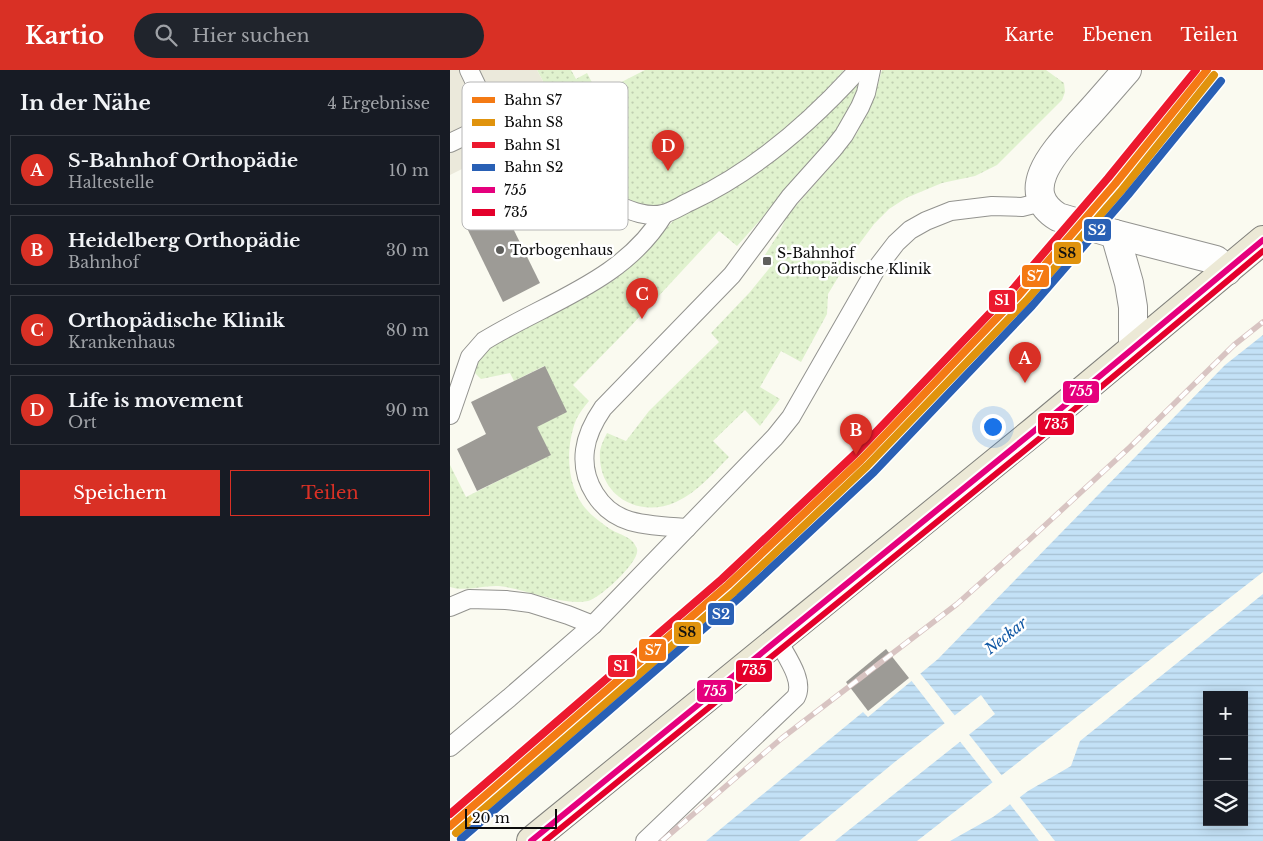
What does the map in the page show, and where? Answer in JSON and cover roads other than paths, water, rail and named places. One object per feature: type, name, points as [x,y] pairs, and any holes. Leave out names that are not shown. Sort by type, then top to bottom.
[{"type":"main road","points":[[531,841],[1034,431],[1263,240]]},
{"type":"street","points":[[1127,70],[1047,163],[1040,186],[1042,202],[1050,212],[1058,217],[1216,260],[1227,271]]},
{"type":"street","points":[[1115,234],[1133,307],[1133,348]]},
{"type":"lane","points":[[469,70],[475,82]]},
{"type":"lane","points":[[628,209],[648,214],[664,214],[705,194],[750,168],[795,132],[858,70]]},
{"type":"lane","points":[[687,528],[649,525],[629,521],[606,508],[594,494],[586,472],[585,451],[590,430],[603,408],[732,275],[790,197],[844,135],[866,93],[871,70]]},
{"type":"lane","points":[[450,143],[462,137]]},
{"type":"lane","points":[[450,747],[593,625],[775,437],[786,424],[876,269],[896,243],[910,230],[951,211],[992,206],[1022,207],[1042,202]]},
{"type":"lane","points":[[450,415],[470,357],[484,341],[607,274],[643,242],[664,214]]},
{"type":"lane","points":[[450,607],[469,599],[530,603],[593,625]]},
{"type":"lane","points":[[645,841],[796,697],[799,690],[798,680],[784,634]]},
{"type":"water","name":"Neckar","points":[[1263,335],[1263,572],[917,841],[835,841],[995,714],[981,695],[896,761],[799,841],[706,841],[863,712],[868,717],[938,659],[1225,365]]},
{"type":"water","points":[[1263,594],[1263,841],[950,841],[993,817],[1028,791],[1071,766],[1080,741]]},
{"type":"railway","points":[[662,841],[782,738],[957,604],[1130,447],[1234,345],[1263,322]]},
{"type":"rail line","name":"S1","points":[[450,814],[722,579],[855,454],[1013,289],[1108,178],[1196,70]]},
{"type":"rail line","name":"S7","points":[[450,826],[728,585],[861,460],[1019,295],[1115,184],[1207,70]]},
{"type":"rail line","name":"S8","points":[[456,833],[734,592],[867,466],[1026,301],[1122,190],[1214,75]]},
{"type":"rail line","name":"S2","points":[[461,839],[739,598],[874,472],[1032,306],[1128,195],[1221,81]]},
{"type":"place","name":"Life is movement","points":[[668,171]]},
{"type":"place","name":"Torbogenhaus","points":[[500,250]]},
{"type":"place","name":"S-Bahnhof Orthopädische Klinik","points":[[767,261]]},
{"type":"place","name":"Orthopädische Klinik","points":[[642,319]]},
{"type":"place","name":"S-Bahnhof Orthopädie","points":[[1025,383]]},
{"type":"place","name":"Heidelberg Orthopädie","points":[[856,455]]}]
